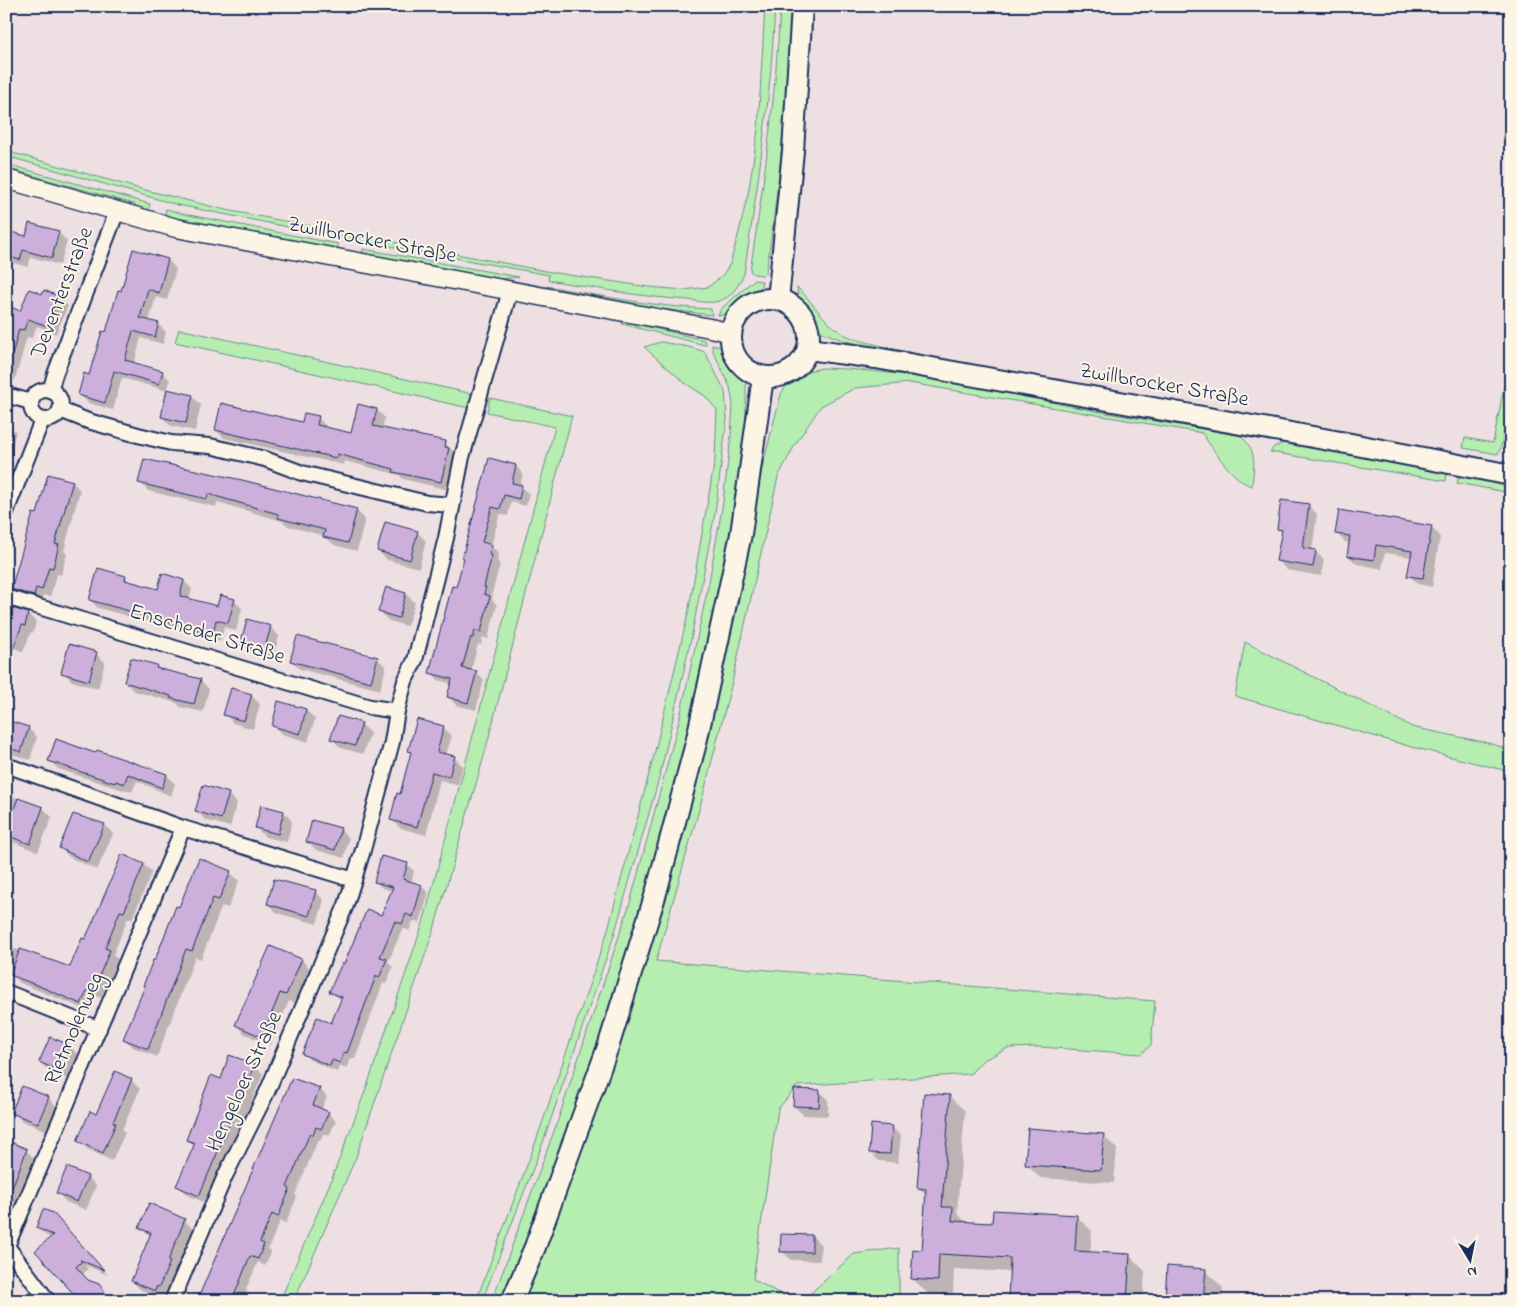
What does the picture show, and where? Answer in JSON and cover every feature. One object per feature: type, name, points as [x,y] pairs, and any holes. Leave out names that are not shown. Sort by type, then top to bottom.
[{"type":"main road","points":[[778,300],[793,151],[802,6]]},
{"type":"main road","points":[[765,300],[778,300],[797,310],[804,318],[808,328],[808,349],[803,360],[786,374],[775,377],[763,377],[752,373],[739,361],[732,345],[732,333],[735,321],[748,307],[765,300]]},
{"type":"main road","name":"Zwillbrocker Straße","points":[[808,349],[876,358],[1346,443],[1511,475]]},
{"type":"main road","points":[[512,1301],[535,1247],[609,1044],[658,884],[696,743],[741,534],[763,377]]},
{"type":"street","name":"Zwillbrocker Straße","points":[[6,179],[176,228],[732,333]]},
{"type":"street","name":"Deventerstraße","points":[[50,391],[117,211]]},
{"type":"street","points":[[396,711],[405,681],[415,660],[446,538],[464,448],[510,292]]},
{"type":"street","points":[[50,391],[60,401],[60,410],[54,418],[42,420],[35,416],[31,402],[36,394],[50,391]]},
{"type":"street","points":[[6,395],[31,402]]},
{"type":"street","points":[[60,410],[88,422],[138,436],[171,443],[210,446],[265,459],[302,473],[427,503],[452,505]]},
{"type":"street","points":[[6,512],[42,420]]},
{"type":"street","name":"Enscheder Straße","points":[[6,597],[370,707],[396,711]]},
{"type":"street","name":"Hengeloer Straße","points":[[172,1301],[225,1176],[267,1092],[346,905],[392,742],[396,711]]},
{"type":"street","points":[[6,765],[183,828],[354,880]]},
{"type":"street","name":"Rietmolenweg","points":[[7,1246],[183,828]]},
{"type":"street","points":[[6,992],[98,1029]]},
{"type":"street","points":[[7,1246],[48,1301]]},
{"type":"green space","points":[[765,6],[775,6],[773,40],[763,140],[744,274],[731,294],[715,302],[635,294],[548,280],[549,275],[333,236],[178,205],[6,156],[6,151],[137,188],[226,210],[556,273],[649,287],[684,290],[708,287],[722,276],[730,264],[749,189],[758,129]]},
{"type":"green space","points":[[780,6],[793,6],[779,173],[766,272],[763,275],[754,274],[750,271],[769,139],[776,73]]},
{"type":"green space","points":[[6,164],[150,204],[147,214],[134,204],[6,168]]},
{"type":"green space","points":[[166,209],[338,244],[338,250],[179,219],[164,218]]},
{"type":"green space","points":[[363,249],[519,277],[501,279],[362,254]]},
{"type":"green space","points":[[754,280],[762,281],[759,293],[754,300],[734,313],[718,315],[722,308]]},
{"type":"green space","points":[[547,286],[649,303],[711,309],[712,315],[546,292]]},
{"type":"green space","points":[[797,287],[833,327],[854,339],[923,355],[1047,379],[1044,381],[900,354],[842,340],[822,332],[798,298]]},
{"type":"green space","points":[[623,321],[704,340],[706,343],[705,345],[622,324]]},
{"type":"green space","points":[[179,329],[473,394],[469,408],[175,342]]},
{"type":"green space","points":[[661,342],[705,352],[725,391],[727,418],[715,513],[691,639],[660,775],[614,935],[541,1148],[482,1301],[476,1301],[535,1144],[607,933],[653,759],[688,614],[715,459],[717,410],[705,396],[685,383],[644,347]]},
{"type":"green space","points":[[712,345],[721,347],[729,355],[746,384],[746,431],[734,525],[716,617],[655,864],[613,1002],[559,1157],[503,1301],[492,1301],[558,1120],[630,903],[680,717],[709,582],[723,502],[731,436],[733,405],[730,387]]},
{"type":"green space","points":[[1511,351],[1511,393],[1498,454],[1463,448],[1465,438],[1493,443]]},
{"type":"green space","points":[[822,368],[852,369],[912,376],[1240,435],[1250,447],[1254,458],[1252,486],[1231,472],[1202,433],[910,383],[855,388],[821,406],[796,443],[778,477],[733,678],[704,792],[656,961],[1155,1001],[1151,1045],[1141,1054],[1039,1047],[1008,1048],[982,1061],[970,1074],[797,1086],[778,1109],[753,1279],[793,1301],[709,1301],[707,1297],[699,1301],[524,1301],[594,1115],[646,956],[688,816],[745,566],[762,468],[781,394],[788,383],[807,371]]},
{"type":"green space","points":[[490,398],[572,416],[484,756],[434,929],[356,1157],[294,1301],[280,1301],[331,1181],[367,1086],[423,923],[555,427],[487,412]]},
{"type":"green space","points":[[1284,443],[1447,472],[1446,481],[1270,452],[1274,447]]},
{"type":"green space","points":[[1459,475],[1511,484],[1511,493],[1457,483]]},
{"type":"green space","points":[[1245,642],[1412,727],[1488,743],[1511,750],[1511,772],[1408,746],[1235,696]]},
{"type":"green space","points":[[899,1248],[899,1301],[802,1301],[854,1254]]},
{"type":"building","points":[[29,223],[59,231],[52,258],[23,250],[20,260],[6,256],[11,232],[26,236]]},
{"type":"building","points":[[133,249],[168,259],[159,293],[148,289],[140,318],[159,323],[155,337],[133,331],[125,360],[163,371],[159,384],[114,371],[105,403],[78,395],[84,373],[89,375],[102,331],[106,332],[118,290],[121,291]]},
{"type":"building","points":[[29,289],[42,294],[44,290],[60,297],[47,326],[28,319],[24,330],[19,329],[11,359],[6,359],[6,305],[20,311]]},
{"type":"building","points":[[167,389],[193,395],[186,423],[161,417]]},
{"type":"building","points":[[221,403],[302,422],[304,413],[319,416],[317,425],[351,433],[358,404],[377,409],[373,426],[446,441],[445,447],[449,448],[441,482],[393,472],[394,469],[337,454],[336,458],[215,430]]},
{"type":"building","points":[[489,458],[516,465],[512,483],[522,485],[519,499],[504,495],[500,509],[492,507],[482,542],[492,545],[489,554],[492,555],[484,587],[486,587],[484,594],[490,596],[481,632],[475,630],[473,638],[471,637],[462,668],[477,671],[468,703],[447,697],[452,679],[429,673],[452,586],[456,587]]},
{"type":"building","points":[[144,459],[242,480],[357,509],[348,543],[323,537],[325,530],[278,518],[278,514],[208,494],[207,499],[138,483]]},
{"type":"building","points":[[48,474],[73,481],[55,544],[59,545],[53,568],[49,567],[42,590],[36,588],[34,596],[11,589],[33,513],[37,514]]},
{"type":"building","points":[[1281,500],[1309,504],[1303,548],[1316,550],[1313,567],[1276,561],[1282,530],[1277,529]]},
{"type":"building","points":[[1339,510],[1432,526],[1423,578],[1407,576],[1412,551],[1376,545],[1374,560],[1347,556],[1350,536],[1335,534]]},
{"type":"building","points":[[385,522],[418,531],[410,560],[377,551]]},
{"type":"building","points":[[98,568],[126,576],[125,580],[158,589],[162,573],[184,580],[180,596],[217,606],[220,595],[235,599],[228,623],[216,620],[213,634],[89,600]]},
{"type":"building","points":[[386,587],[406,593],[399,618],[378,612]]},
{"type":"building","points":[[6,606],[28,613],[25,626],[22,625],[7,664]]},
{"type":"building","points":[[247,619],[271,626],[264,651],[240,645]]},
{"type":"building","points":[[297,636],[378,657],[371,682],[290,661]]},
{"type":"building","points":[[69,644],[97,652],[89,681],[61,673]]},
{"type":"building","points":[[131,658],[157,665],[156,668],[201,679],[194,704],[124,682]]},
{"type":"building","points":[[231,688],[252,694],[244,721],[223,715]]},
{"type":"building","points":[[278,701],[306,709],[300,734],[272,726]]},
{"type":"building","points":[[338,716],[362,723],[355,746],[330,739]]},
{"type":"building","points":[[417,719],[444,726],[437,752],[455,756],[449,777],[432,772],[417,827],[390,820],[397,793],[400,794],[411,752],[408,751]]},
{"type":"building","points":[[6,720],[29,727],[21,752],[6,747]]},
{"type":"building","points":[[56,739],[95,753],[97,750],[167,774],[162,788],[128,774],[124,784],[116,781],[115,783],[48,761]]},
{"type":"building","points":[[203,785],[229,793],[221,819],[195,811]]},
{"type":"building","points":[[18,798],[43,807],[30,844],[6,835],[6,830]]},
{"type":"building","points":[[261,805],[284,811],[278,834],[255,828]]},
{"type":"building","points":[[73,814],[105,824],[88,862],[59,848]]},
{"type":"building","points":[[312,820],[341,828],[335,850],[306,842]]},
{"type":"building","points":[[122,854],[144,864],[124,912],[120,911],[105,948],[110,950],[93,991],[88,989],[81,1004],[10,975],[20,949],[70,967],[82,938],[85,939],[92,924]]},
{"type":"building","points":[[381,856],[408,863],[403,879],[422,885],[413,917],[406,914],[402,924],[395,921],[380,957],[387,959],[379,978],[376,976],[347,1053],[344,1052],[340,1063],[332,1060],[330,1066],[302,1054],[317,1017],[331,1023],[342,997],[329,992],[342,963],[344,964],[367,909],[381,915],[393,887],[374,882]]},
{"type":"building","points":[[199,858],[231,871],[219,900],[213,898],[192,951],[186,949],[148,1049],[123,1039],[145,986],[143,986],[153,960],[155,960],[176,906],[179,907]]},
{"type":"building","points":[[274,879],[316,890],[309,916],[267,904]]},
{"type":"building","points":[[270,946],[302,959],[286,995],[280,993],[262,1037],[235,1025]]},
{"type":"building","points":[[50,1037],[70,1045],[59,1071],[39,1062]]},
{"type":"building","points":[[229,1055],[255,1064],[199,1196],[176,1186],[195,1143],[186,1140],[211,1075],[221,1079]]},
{"type":"building","points":[[115,1071],[132,1079],[113,1122],[116,1123],[103,1153],[77,1141],[90,1111],[96,1114]]},
{"type":"building","points":[[292,1078],[320,1088],[313,1105],[329,1112],[321,1129],[316,1127],[313,1135],[310,1133],[287,1187],[290,1189],[278,1217],[272,1214],[260,1242],[264,1244],[258,1259],[250,1256],[232,1301],[198,1301],[199,1296]]},
{"type":"building","points":[[22,1086],[49,1097],[38,1123],[11,1113]]},
{"type":"building","points":[[794,1089],[820,1090],[819,1107],[793,1106]]},
{"type":"building","points":[[924,1093],[950,1095],[942,1207],[953,1207],[952,1221],[992,1223],[993,1210],[1077,1215],[1075,1251],[1130,1254],[1127,1301],[1008,1301],[1010,1258],[939,1254],[938,1281],[911,1279],[913,1249],[922,1250],[926,1189],[917,1188]]},
{"type":"building","points":[[871,1124],[892,1126],[890,1154],[869,1153]]},
{"type":"building","points":[[1028,1128],[1104,1134],[1101,1170],[1025,1165]]},
{"type":"building","points":[[6,1140],[27,1149],[7,1201],[6,1200]]},
{"type":"building","points":[[67,1167],[88,1176],[77,1202],[56,1193]]},
{"type":"building","points":[[149,1203],[185,1219],[168,1261],[170,1262],[159,1287],[157,1286],[155,1291],[131,1281],[151,1233],[139,1228]]},
{"type":"building","points":[[43,1209],[53,1213],[104,1270],[80,1260],[82,1261],[76,1267],[88,1280],[99,1284],[111,1301],[80,1301],[35,1251],[53,1235],[36,1228]]},
{"type":"building","points":[[781,1234],[812,1235],[812,1252],[780,1252]]},
{"type":"building","points":[[1167,1266],[1206,1269],[1203,1301],[1165,1301]]}]
